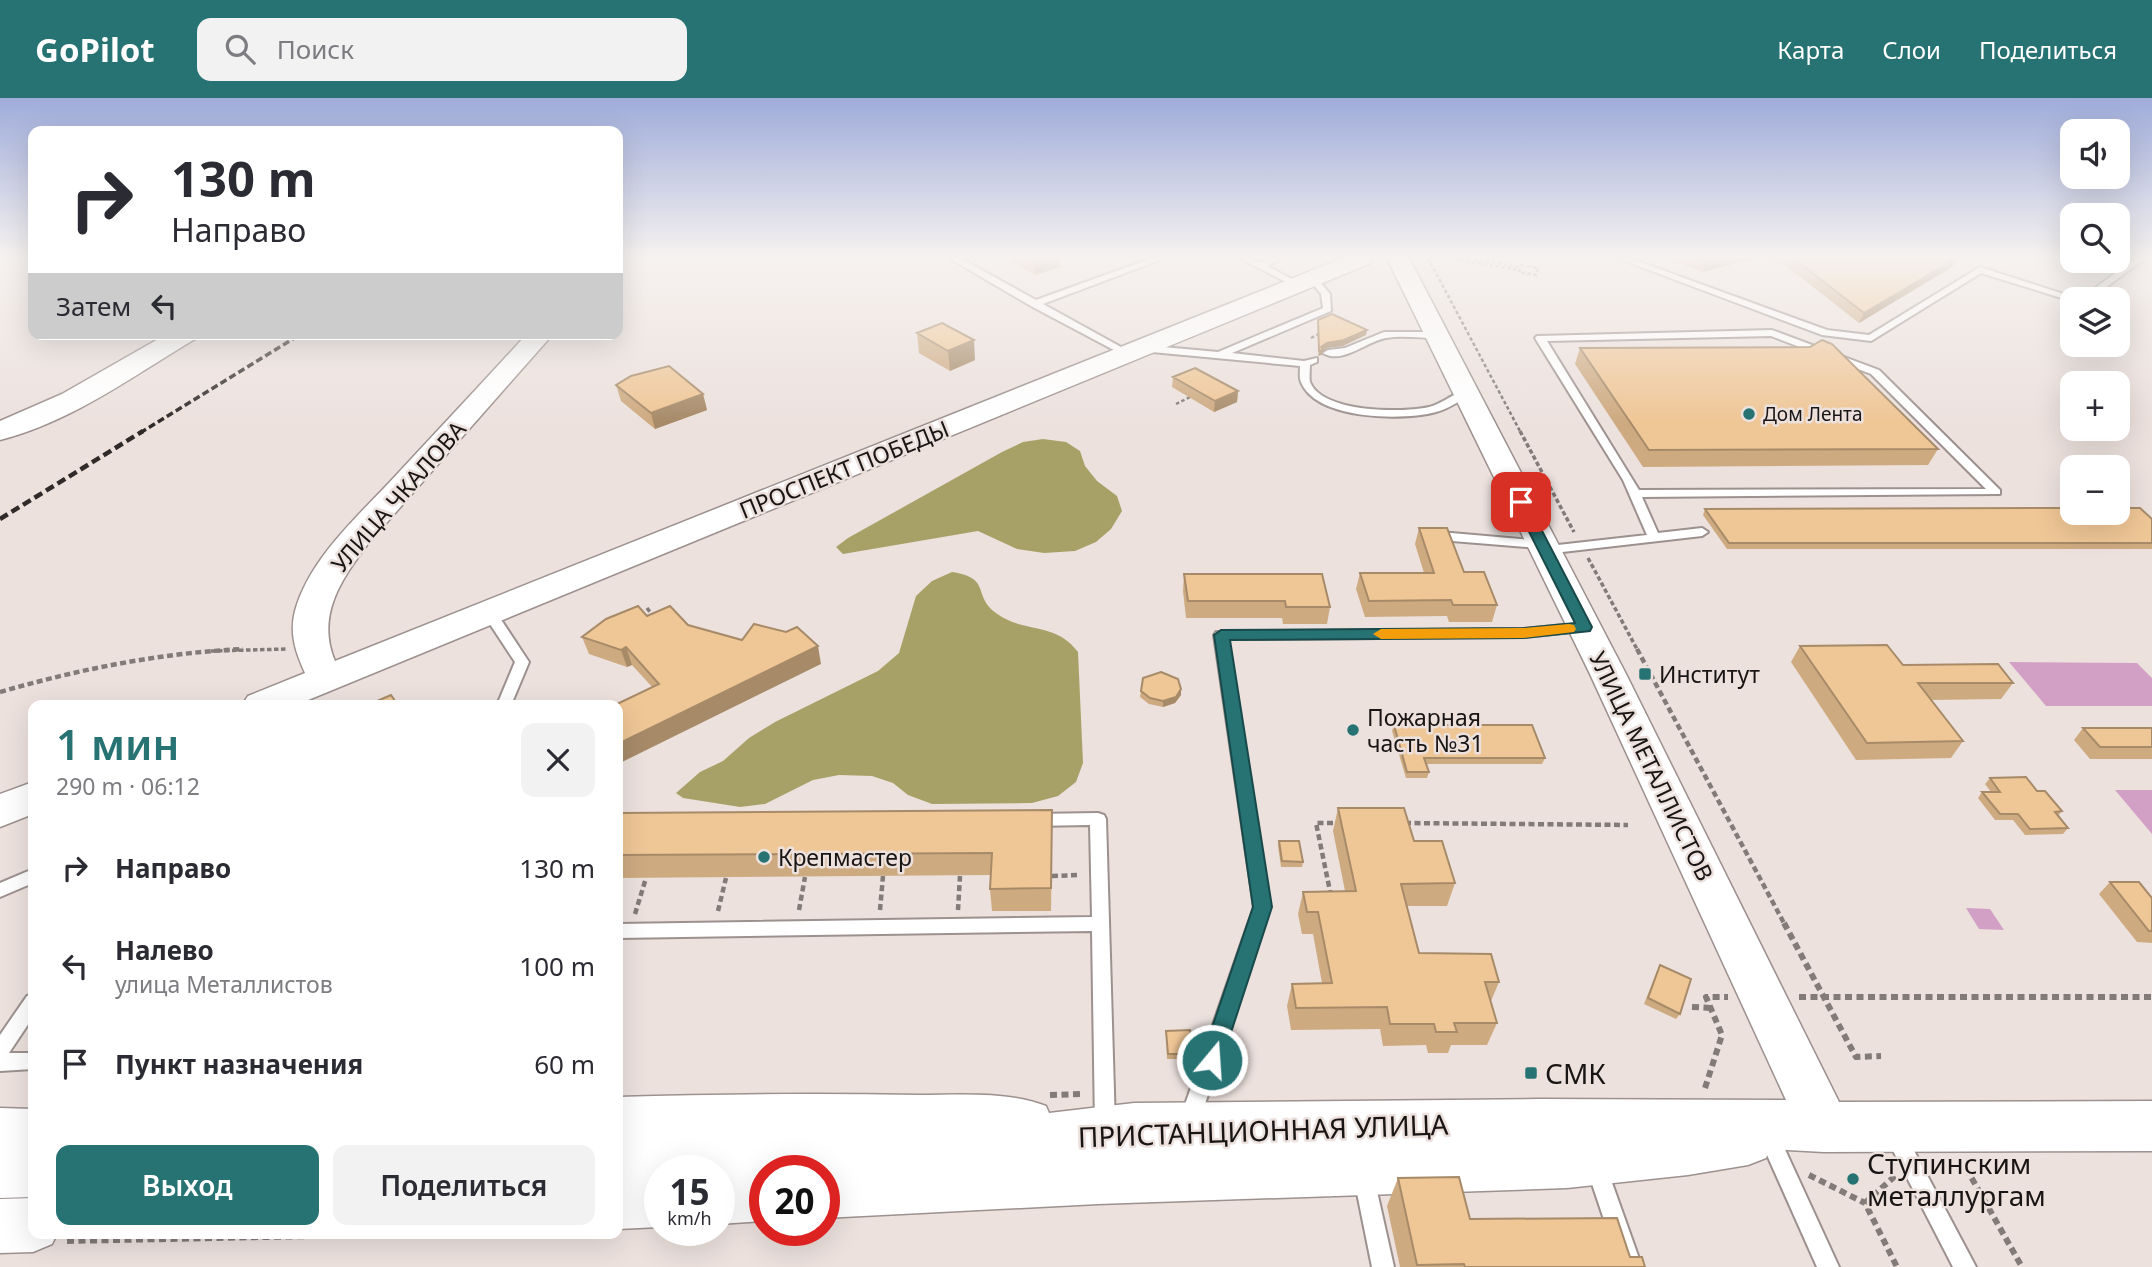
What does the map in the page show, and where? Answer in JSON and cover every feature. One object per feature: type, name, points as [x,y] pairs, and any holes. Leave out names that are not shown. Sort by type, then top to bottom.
[{"type":"main road","name":"ПРОСПЕКТ ПОБЕДЫ","points":[[274,700],[1230,313]]},
{"type":"main road","name":"УЛИЦА МЕТАЛЛИСТОВ","points":[[1426,313],[1466,393],[1556,547],[1584,627],[1824,1127]]},
{"type":"main road","points":[[0,431],[28,421],[68,401],[175,340]]},
{"type":"main road","points":[[0,811],[28,799]]},
{"type":"main road","points":[[623,1121],[922,1118],[1119,1128]]},
{"type":"main road","name":"ПРИСТАНЦИОННАЯ УЛИЦА","points":[[623,1156],[971,1147],[1119,1128],[1539,1123],[1750,1124],[1824,1127],[1897,1147],[2152,1126]]},
{"type":"main road","name":"ПРИСТАНЦИОННАЯ УЛИЦА","points":[[840,1190],[1113,1176],[1531,1166],[1686,1151],[1783,1153],[1824,1127]]},
{"type":"main road","points":[[623,1202],[644,1201]]},
{"type":"main road","points":[[0,1226],[28,1230]]},
{"type":"street","name":"УЛИЦА ЧКАЛОВА","points":[[326,679],[311,642],[312,625],[316,599],[333,567],[356,538],[536,340]]},
{"type":"lane","points":[[1054,313],[1134,351],[1309,362],[1303,383],[1314,396],[1361,411],[1433,410],[1466,393]]},
{"type":"lane","points":[[1219,355],[1320,313]]},
{"type":"lane","points":[[1769,313],[1825,333],[1871,338],[1912,313]]},
{"type":"lane","points":[[1636,494],[1996,492],[1875,372],[1772,333],[1539,338],[1636,494],[1654,537]]},
{"type":"lane","points":[[1328,353],[1348,351],[1384,335],[1437,335]]},
{"type":"lane","points":[[1440,536],[1556,547],[1702,532]]},
{"type":"lane","points":[[489,612],[522,662],[506,700]]},
{"type":"lane","points":[[1186,1128],[1262,907],[1221,635],[1523,633],[1584,627]]},
{"type":"lane","points":[[1015,820],[1098,819],[1100,924],[1119,1128]]},
{"type":"lane","points":[[0,890],[28,878]]},
{"type":"lane","points":[[624,931],[1100,924]]},
{"type":"lane","points":[[0,1050],[28,1009]]},
{"type":"lane","points":[[0,1062],[28,1061]]},
{"type":"lane","points":[[1897,1147],[1965,1267]]},
{"type":"lane","points":[[1783,1153],[1828,1267]]},
{"type":"lane","points":[[1595,1161],[1631,1267]]},
{"type":"lane","points":[[1362,1170],[1383,1267]]},
{"type":"path","points":[[1452,313],[1556,547],[1856,1057],[1881,1056]]},
{"type":"path","points":[[1311,338],[1322,333]]},
{"type":"path","points":[[1176,404],[1190,397]]},
{"type":"path","points":[[647,608],[658,621]]},
{"type":"path","points":[[0,692],[61,673],[234,647],[291,649]]},
{"type":"path","points":[[1331,897],[1316,823],[1342,823]]},
{"type":"path","points":[[1394,823],[1628,825]]},
{"type":"path","points":[[1052,876],[1099,875]]},
{"type":"path","points":[[878,928],[883,876]]},
{"type":"path","points":[[957,927],[960,876]]},
{"type":"path","points":[[795,929],[805,877]]},
{"type":"path","points":[[624,931],[646,878]]},
{"type":"path","points":[[714,930],[726,878]]},
{"type":"path","points":[[1823,998],[2152,997]]},
{"type":"path","points":[[1692,1007],[1711,1008]]},
{"type":"path","points":[[1865,1203],[1897,1147]]},
{"type":"path","points":[[1783,1153],[1865,1203],[1897,1267]]},
{"type":"path","points":[[1966,1168],[2022,1267]]},
{"type":"shaded area","points":[[1043,439],[1066,442],[1080,451],[1085,466],[1097,481],[1117,496],[1122,511],[1111,529],[1096,542],[1075,551],[1044,553],[1017,549],[978,531],[843,554],[836,547],[1002,452],[1023,442]]},
{"type":"shaded area","points":[[952,572],[972,578],[996,613],[1017,624],[1059,636],[1078,652],[1083,763],[1076,782],[1058,796],[1032,803],[932,804],[908,795],[893,783],[872,776],[839,775],[813,780],[765,804],[740,807],[683,798],[676,793],[700,772],[723,761],[749,738],[775,722],[878,671],[899,653],[916,596],[932,581]]},
{"type":"shaded area","points":[[2009,662],[2137,663],[2152,678],[2152,706],[2046,706]]},
{"type":"shaded area","points":[[2115,790],[2152,790],[2152,834]]},
{"type":"shaded area","points":[[1966,908],[1990,909],[2004,930],[1979,929]]},
{"type":"building","points":[[1332,314],[1367,330],[1344,340],[1327,343],[1321,347],[1323,350],[1319,351],[1318,320]]},
{"type":"building","points":[[942,323],[974,340],[948,351],[917,333]]},
{"type":"building","points":[[1822,340],[1832,344],[1938,449],[1649,450],[1580,348],[1810,347]]},
{"type":"building","points":[[669,366],[703,394],[651,413],[616,385],[631,376]]},
{"type":"building","points":[[1195,368],[1238,391],[1215,401],[1173,377]]},
{"type":"building","points":[[2060,508],[2060,525],[2130,525],[2130,508],[2140,508],[2152,519],[2152,543],[1729,543],[1705,509]]},
{"type":"building","points":[[1419,528],[1447,528],[1464,572],[1484,572],[1497,605],[1453,605],[1451,600],[1369,601],[1360,573],[1434,573]]},
{"type":"building","points":[[1184,574],[1322,574],[1330,607],[1286,607],[1285,601],[1188,601]]},
{"type":"building","points":[[638,606],[647,616],[670,606],[688,625],[742,640],[754,624],[786,632],[797,627],[818,646],[623,742],[623,701],[659,684],[626,647],[621,650],[582,637],[606,619]]},
{"type":"building","points":[[1887,645],[1903,665],[1998,664],[2013,683],[1918,683],[1963,741],[1867,743],[1800,646]]},
{"type":"building","points":[[1161,672],[1178,679],[1181,689],[1176,697],[1163,701],[1150,698],[1141,691],[1143,678]]},
{"type":"building","points":[[391,695],[394,700],[380,700]]},
{"type":"building","points":[[1394,725],[1532,725],[1545,758],[1424,758],[1429,772],[1407,772]]},
{"type":"building","points":[[2083,728],[2152,728],[2152,747],[2100,747]]},
{"type":"building","points":[[2026,777],[2037,791],[2045,791],[2062,811],[2055,812],[2068,828],[2030,829],[2018,814],[2000,814],[1982,792],[2000,792],[1990,778]]},
{"type":"building","points":[[1338,808],[1404,808],[1414,841],[1442,841],[1455,883],[1401,884],[1419,953],[1491,954],[1499,982],[1485,982],[1497,1023],[1454,1023],[1457,1032],[1436,1032],[1434,1024],[1390,1024],[1387,1007],[1296,1008],[1292,984],[1332,983],[1318,912],[1307,912],[1303,892],[1356,891]]},
{"type":"building","points":[[1052,810],[1051,888],[990,889],[992,853],[623,855],[623,813]]},
{"type":"building","points":[[1279,841],[1299,841],[1303,862],[1282,861]]},
{"type":"building","points":[[2110,882],[2139,882],[2152,898],[2152,931],[2149,931]]},
{"type":"building","points":[[1660,965],[1691,979],[1680,1014],[1648,998]]},
{"type":"building","points":[[1190,1030],[1192,1054],[1168,1054],[1166,1031]]},
{"type":"building","points":[[1459,1177],[1470,1219],[1617,1218],[1630,1257],[1642,1257],[1645,1267],[1417,1265],[1398,1178]]},
{"type":"railway","points":[[140,433],[291,340]]},
{"type":"railway","points":[[0,519],[143,431]]},
{"type":"slow traffic","points":[[1381,634],[1523,633],[1569,629]]},
{"type":"place","name":"Дом Лента","points":[[1749,414]]},
{"type":"place","name":"Институт","points":[[1645,674]]},
{"type":"place","name":"Пожарная часть №31","points":[[1353,730]]},
{"type":"place","name":"Крепмастер","points":[[764,857]]},
{"type":"place","name":"СМК","points":[[1531,1073]]},
{"type":"place","name":"Ступинским металлургам","points":[[1853,1179]]},
{"type":"route","points":[[1212,1060],[1262,907],[1221,635],[1523,633],[1584,627],[1521,502]]}]
